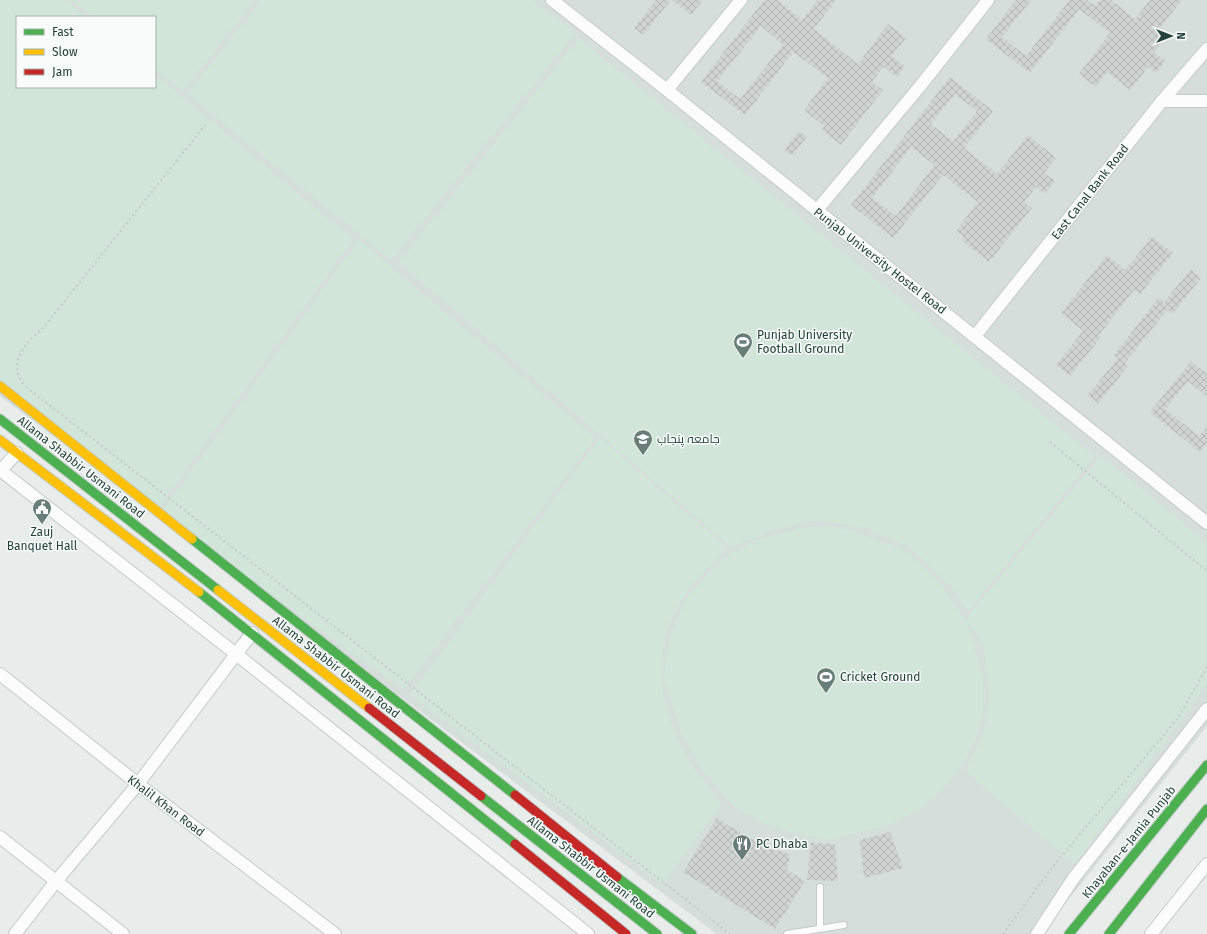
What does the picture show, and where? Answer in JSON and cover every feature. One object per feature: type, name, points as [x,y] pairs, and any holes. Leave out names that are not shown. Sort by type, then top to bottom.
[{"type":"main road","points":[[0,386],[654,906],[692,934]]},
{"type":"main road","name":"Allama Shabbir Usmani Road","points":[[0,419],[657,934]]},
{"type":"main road","name":"Allama Shabbir Usmani Road","points":[[0,440],[252,633],[610,926],[626,934]]},
{"type":"main road","name":"Khayaban-e-Jamia Punjab","points":[[1069,934],[1207,765]]},
{"type":"main road","points":[[1109,934],[1207,809]]},
{"type":"street","name":"Punjab University Hostel Road","points":[[552,0],[667,90],[1207,523]]},
{"type":"street","points":[[667,90],[741,0]]},
{"type":"street","points":[[817,210],[921,85],[988,0]]},
{"type":"street","name":"East Canal Bank Road","points":[[975,336],[1162,101],[1207,49]]},
{"type":"street","points":[[1162,101],[1207,100]]},
{"type":"street","points":[[17,453],[0,471],[236,654],[588,934]]},
{"type":"street","points":[[15,934],[57,880],[138,784],[252,633]]},
{"type":"street","name":"Khalil Khan Road","points":[[0,674],[138,784],[335,934]]},
{"type":"street","points":[[1037,934],[1073,879],[1207,708]]},
{"type":"street","points":[[0,837],[57,880],[124,934]]},
{"type":"street","points":[[1151,934],[1207,864]]},
{"type":"lane","points":[[820,887],[820,928]]},
{"type":"lane","points":[[787,934],[844,925]]},
{"type":"path","points":[[206,124],[43,328],[25,345],[18,356],[16,371],[22,384],[730,934]]},
{"type":"path","points":[[1050,442],[1207,571]]},
{"type":"path","points":[[1003,934],[1054,865],[1178,718],[1207,667]]},
{"type":"shaded area","name":"جامعہ پنجاب","points":[[0,0],[1207,0],[1207,726],[1041,934],[717,934],[0,396]]},
{"type":"green space","points":[[0,0],[65,0],[85,16],[16,16],[16,88],[156,88],[156,76],[353,239],[159,507],[0,386]]},
{"type":"green space","points":[[72,0],[254,0],[183,91],[156,70],[156,16],[91,16]]},
{"type":"green space","points":[[262,0],[531,0],[575,33],[391,260],[188,94]]},
{"type":"green space","name":"Punjab University Football Ground","points":[[579,39],[1094,456],[968,611],[950,585],[909,547],[865,528],[825,521],[805,522],[779,528],[731,547],[399,262]]},
{"type":"green space","points":[[359,240],[595,438],[404,689],[159,516]]},
{"type":"green space","points":[[600,438],[727,548],[702,573],[681,601],[671,620],[664,640],[661,659],[661,678],[669,717],[686,756],[720,802],[718,809],[662,884],[410,695]]},
{"type":"green space","points":[[1101,456],[1207,543],[1207,684],[1075,864],[965,771],[983,734],[989,698],[984,649],[977,633],[967,623],[983,677],[983,710],[977,735],[963,763],[945,786],[920,809],[889,825],[829,839],[797,834],[762,823],[734,806],[703,772],[679,727],[664,676],[669,639],[687,597],[723,558],[755,541],[799,528],[828,526],[853,531],[905,550],[940,583],[965,620]]},
{"type":"building","points":[[656,0],[671,0],[643,35],[634,28]]},
{"type":"building","points":[[672,0],[703,0],[691,15]]},
{"type":"building","points":[[764,0],[777,0],[802,20],[818,0],[836,0],[814,29],[858,64],[888,24],[906,38],[892,56],[905,66],[897,77],[883,67],[872,82],[883,90],[841,145],[822,130],[824,126],[804,110],[828,78],[793,52],[745,115],[701,82]],"holes":[[[761,26],[783,45],[740,99],[717,81]]]},
{"type":"building","points":[[1016,0],[1031,0],[1002,37],[1026,56],[1069,1],[1067,0],[1087,0],[1095,6],[1099,0],[1111,0],[1135,19],[1150,0],[1182,0],[1157,32],[1165,39],[1154,52],[1165,61],[1156,73],[1148,67],[1130,90],[1107,72],[1096,87],[1079,74],[1110,33],[1079,9],[1030,73],[986,39]]},
{"type":"building","points":[[950,77],[993,111],[964,148],[997,174],[1028,135],[1056,158],[1044,173],[1055,181],[1045,194],[1036,187],[1024,202],[1032,208],[989,262],[961,240],[964,237],[956,231],[978,202],[943,175],[893,238],[851,205]],"holes":[[[955,94],[977,111],[953,141],[931,124]],[[911,147],[934,165],[896,216],[872,198]]]},
{"type":"building","points":[[799,131],[807,137],[792,155],[784,150]]},
{"type":"building","points":[[1152,237],[1173,253],[1140,294],[1134,290],[1099,335],[1101,337],[1070,376],[1056,365],[1083,331],[1061,313],[1107,255],[1125,270]]},
{"type":"building","points":[[1191,269],[1201,278],[1173,314],[1167,310],[1125,363],[1128,366],[1098,404],[1088,395],[1118,358],[1114,355],[1158,298],[1164,302]]},
{"type":"building","points":[[1191,361],[1207,374],[1207,397],[1188,381],[1165,409],[1199,436],[1207,426],[1207,443],[1200,452],[1150,412]]},
{"type":"building","points":[[717,818],[768,848],[790,854],[787,870],[805,881],[775,929],[683,872]]},
{"type":"building","points":[[890,832],[903,868],[864,878],[860,840]]},
{"type":"building","points":[[811,843],[835,844],[838,881],[807,880]]},
{"type":"traffic: fast","points":[[0,419],[218,590]]},
{"type":"traffic: fast","points":[[192,539],[515,795]]},
{"type":"traffic: fast","points":[[199,592],[515,844]]},
{"type":"traffic: fast","points":[[1069,934],[1207,765]]},
{"type":"traffic: fast","points":[[481,796],[657,934]]},
{"type":"traffic: fast","points":[[1109,934],[1207,809]]},
{"type":"traffic: fast","points":[[617,877],[692,934]]},
{"type":"traffic: slow","points":[[0,386],[192,539]]},
{"type":"traffic: slow","points":[[0,440],[199,592]]},
{"type":"traffic: slow","points":[[218,590],[369,708]]},
{"type":"traffic: jam","points":[[369,708],[481,796]]},
{"type":"traffic: jam","points":[[515,795],[617,877]]},
{"type":"traffic: jam","points":[[515,844],[626,934]]},
{"type":"place","name":"Punjab University Football Ground","points":[[743,359]]},
{"type":"place","name":"جامعہ پنجاب","points":[[643,456]]},
{"type":"place","name":"Zauj Banquet Hall","points":[[42,525]]},
{"type":"place","name":"Cricket Ground","points":[[826,694]]},
{"type":"place","name":"PC Dhaba","points":[[742,861]]}]
